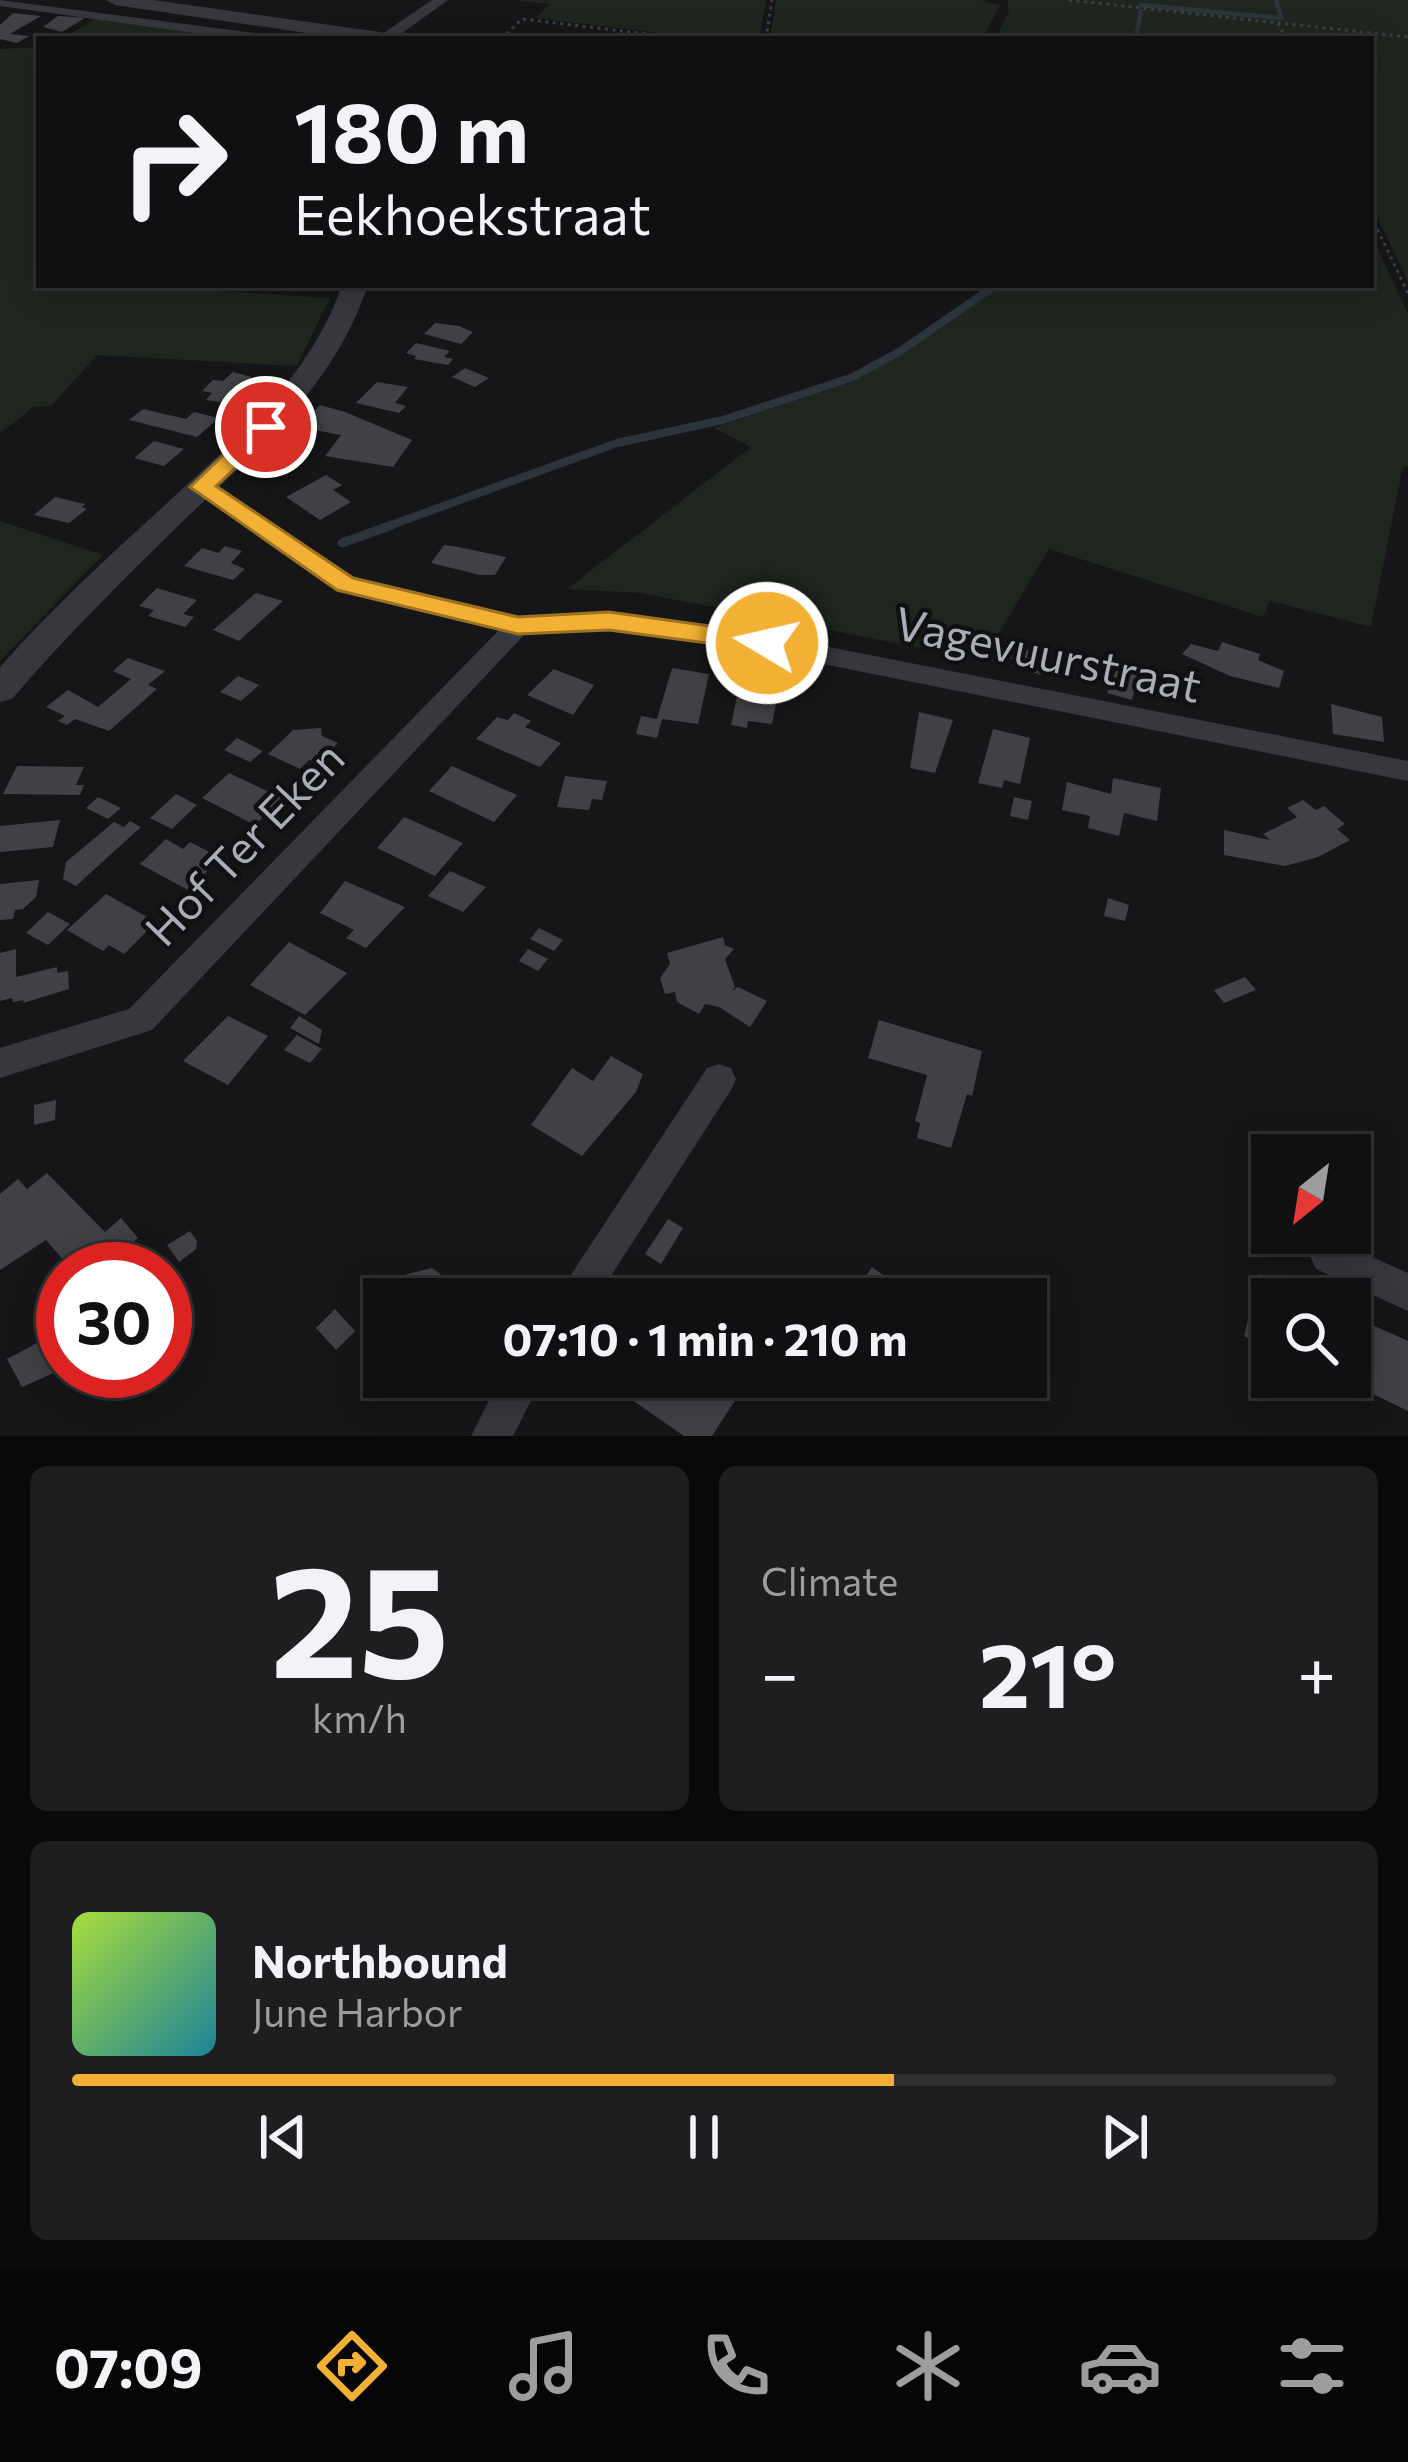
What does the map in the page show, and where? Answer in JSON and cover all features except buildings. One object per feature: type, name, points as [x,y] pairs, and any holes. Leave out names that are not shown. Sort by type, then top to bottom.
[{"type":"street","points":[[115,0],[373,36]]},
{"type":"street","points":[[390,36],[441,0]]},
{"type":"street","points":[[0,2],[246,36]]},
{"type":"street","points":[[0,690],[62,619],[292,402],[340,334],[355,288]]},
{"type":"street","name":"Vagevuurstraat","points":[[202,487],[345,584],[518,626],[609,621],[723,635],[1408,771]]},
{"type":"street","name":"Hof Ter Eken","points":[[0,1063],[140,1020],[518,626]]},
{"type":"street","points":[[588,1278],[719,1078]]},
{"type":"street","points":[[1329,1256],[1408,1292]]},
{"type":"street","points":[[490,1436],[511,1398]]},
{"type":"path","points":[[766,36],[772,0]]},
{"type":"path","points":[[1069,0],[1408,37]]},
{"type":"path","points":[[504,36],[522,19],[663,36]]},
{"type":"path","points":[[1278,23],[1284,36]]},
{"type":"path","points":[[1374,222],[1408,293]]},
{"type":"shaded area","points":[[513,0],[766,0],[760,36],[684,36],[536,18],[549,4]]},
{"type":"shaded area","points":[[776,0],[980,0],[1000,5],[984,36],[770,36]]},
{"type":"shaded area","points":[[1007,0],[1408,0],[1408,282],[1374,210],[1374,36],[996,36],[1009,11]]},
{"type":"shaded area","points":[[94,19],[212,33],[206,36],[67,36]]},
{"type":"shaded area","points":[[36,47],[36,288],[226,288],[219,291],[330,298],[297,366],[97,355],[51,406],[33,407],[0,434],[0,49]]},
{"type":"shaded area","points":[[1374,240],[1408,314],[1408,466],[1403,466],[1371,627],[1270,601],[1263,617],[1049,549],[983,660],[641,593],[567,589],[751,447],[714,428],[859,372],[957,311],[984,288],[1374,288]]},
{"type":"shaded area","points":[[0,521],[103,555],[0,661]]},
{"type":"waterway","points":[[1141,5],[1281,18],[1276,0]]},
{"type":"waterway","points":[[1137,36],[1141,11]]},
{"type":"waterway","points":[[383,528],[617,443],[723,420],[853,377],[899,352],[992,288]]},
{"type":"waterway","points":[[342,543],[392,525]]},
{"type":"route","points":[[266,427],[202,487],[345,584],[518,626],[609,621],[767,643]]}]
